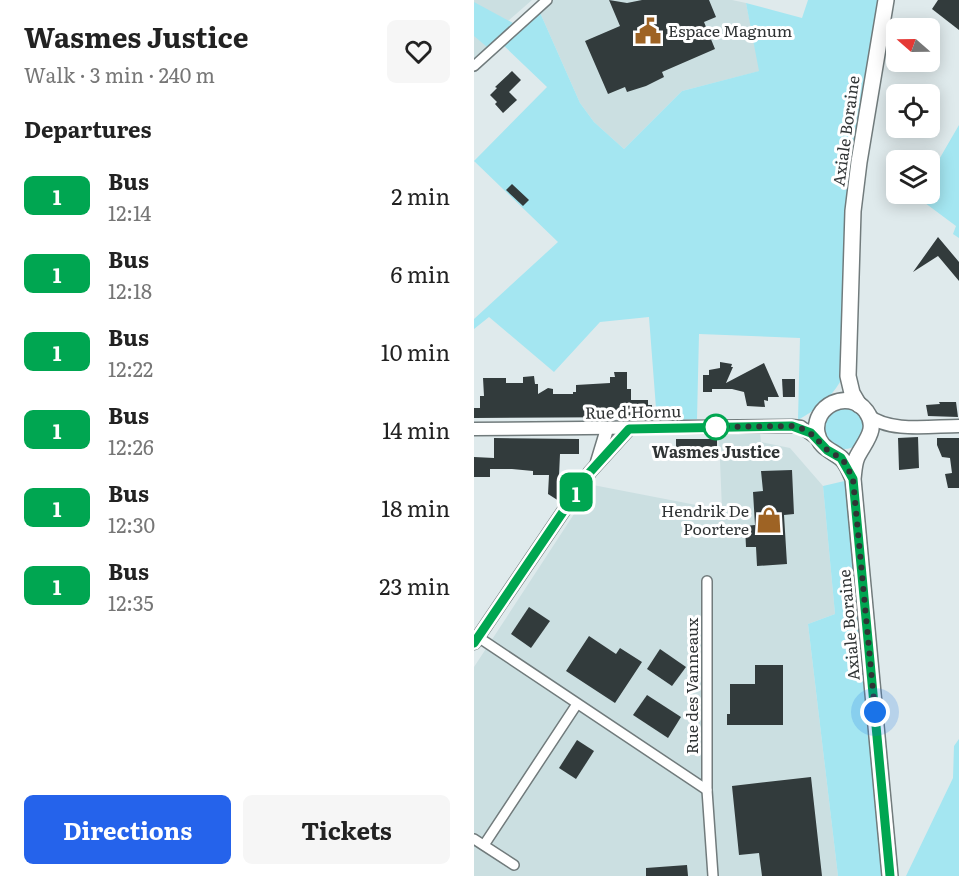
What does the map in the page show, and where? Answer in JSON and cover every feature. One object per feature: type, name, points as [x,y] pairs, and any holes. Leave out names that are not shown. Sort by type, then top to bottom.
[{"type":"main road","name":"Axiale Boraine","points":[[886,0],[853,211],[848,376],[852,393],[871,422],[866,444],[854,465],[853,479],[890,876]]},
{"type":"main road","points":[[848,376],[844,387],[827,407],[816,425],[822,445],[841,458],[853,479]]},
{"type":"main road","points":[[827,407],[841,400],[850,401],[864,410]]},
{"type":"main road","points":[[832,453],[847,455],[866,444]]},
{"type":"street","points":[[474,66],[547,0]]},
{"type":"street","points":[[792,426],[816,417],[827,407]]},
{"type":"street","points":[[864,410],[875,421],[890,426],[959,426]]},
{"type":"street","points":[[792,426],[801,428],[819,440]]},
{"type":"street","name":"Rue d'Hornu","points":[[474,429],[792,426]]},
{"type":"street","points":[[866,444],[874,433],[890,426]]},
{"type":"street","points":[[596,466],[607,429]]},
{"type":"street","points":[[476,640],[596,466],[629,429]]},
{"type":"street","name":"Rue des Vanneaux","points":[[707,581],[707,790],[712,876]]},
{"type":"street","name":"Rue des Vanneaux","points":[[476,640],[707,790]]},
{"type":"street","points":[[484,845],[577,704]]},
{"type":"street","points":[[474,839],[514,865]]},
{"type":"shaded area","points":[[474,0],[532,0],[508,21],[504,46],[474,73]]},
{"type":"shaded area","points":[[547,0],[732,0],[746,3],[760,71],[682,91],[624,149],[594,122],[580,103],[538,8]]},
{"type":"shaded area","points":[[808,0],[881,0],[840,382],[826,399],[798,420],[800,338],[699,334],[697,419],[657,421],[649,317],[600,322],[554,372],[489,317],[474,329],[474,319],[558,242],[474,161],[547,87],[500,42],[538,8],[580,103],[594,122],[624,149],[682,91],[759,71],[746,3],[802,18]]},
{"type":"shaded area","points":[[474,2],[513,23],[487,47],[474,36]]},
{"type":"shaded area","points":[[959,125],[959,238],[953,234],[956,226],[926,204],[940,204],[940,158]]},
{"type":"shaded area","points":[[844,407],[859,413],[865,428],[859,443],[844,449],[829,443],[823,428],[829,413]]},
{"type":"shaded area","points":[[760,433],[761,442],[790,448],[823,486],[835,614],[808,624],[838,876],[474,876],[474,667],[593,485],[722,510],[719,436]]},
{"type":"shaded area","points":[[853,479],[890,876],[838,876],[808,624],[835,614],[823,486]]},
{"type":"shaded area","points":[[959,739],[959,876],[906,876],[953,778],[954,746]]},
{"type":"building","name":"Espace Magnum","points":[[609,0],[627,3],[642,0],[709,0],[716,17],[704,22],[715,49],[662,72],[664,77],[646,86],[627,92],[625,87],[608,94],[585,41],[620,26]]},
{"type":"building","points":[[938,0],[959,0],[959,30],[932,9]]},
{"type":"building","points":[[512,71],[521,80],[509,92],[517,100],[503,113],[490,95]]},
{"type":"building","points":[[512,184],[529,200],[523,206],[506,190]]},
{"type":"building","points":[[938,237],[959,262],[959,281],[938,256],[913,272]]},
{"type":"building","points":[[720,362],[732,364],[731,367],[733,367],[726,383],[764,363],[779,397],[768,397],[768,401],[764,400],[765,407],[747,406],[744,392],[732,389],[712,389],[712,392],[703,392],[703,375],[709,375],[709,370],[720,368]]},
{"type":"building","points":[[614,372],[627,372],[627,389],[631,389],[631,400],[648,400],[648,405],[652,405],[652,413],[648,413],[649,417],[474,418],[474,408],[480,408],[480,396],[484,396],[483,378],[506,378],[506,383],[523,383],[523,377],[534,376],[535,384],[538,384],[538,394],[548,388],[553,389],[553,394],[573,394],[576,392],[576,385],[610,383],[610,377],[615,377]]},
{"type":"building","points":[[782,379],[795,379],[795,397],[783,397]]},
{"type":"building","points":[[939,402],[956,402],[958,417],[928,416],[926,405],[940,404]]},
{"type":"building","points":[[918,437],[919,468],[899,470],[898,438]]},
{"type":"building","points":[[494,438],[579,439],[579,454],[560,454],[559,476],[571,483],[559,501],[548,494],[549,475],[533,475],[533,471],[490,469],[490,477],[474,477],[474,457],[494,458]]},
{"type":"building","points":[[937,438],[959,438],[959,488],[948,488],[945,474],[952,473],[950,458],[942,457]]},
{"type":"building","points":[[676,439],[717,439],[717,455],[676,455]]},
{"type":"building","name":"Hendrik De Poortere","points":[[792,470],[794,514],[784,515],[787,564],[757,566],[756,547],[746,547],[745,526],[755,525],[753,492],[763,491],[761,471]]},
{"type":"building","points":[[529,607],[550,621],[531,648],[511,634]]},
{"type":"building","points":[[589,636],[616,654],[620,648],[642,662],[615,703],[566,671]]},
{"type":"building","points":[[660,649],[686,667],[672,686],[647,669]]},
{"type":"building","points":[[755,665],[783,665],[783,725],[727,725],[727,714],[730,714],[730,684],[755,684]]},
{"type":"building","points":[[647,695],[681,717],[668,738],[633,715]]},
{"type":"building","points":[[577,740],[594,751],[576,779],[559,768]]},
{"type":"building","points":[[811,777],[822,876],[762,876],[759,853],[739,855],[732,786]]},
{"type":"building","points":[[687,865],[688,876],[646,876],[646,868]]},
{"type":"bus line","name":"1","points":[[474,643],[590,472],[629,429],[792,426],[811,433],[827,450],[841,458],[853,479],[890,876]]},
{"type":"place","name":"Espace Magnum","points":[[648,31]]},
{"type":"place","name":"Wasmes Justice","points":[[716,427]]},
{"type":"place","name":"Hendrik De Poortere","points":[[769,520]]},
{"type":"route","points":[[716,427],[792,426],[801,428],[811,433],[846,465],[853,479],[875,712]]}]
